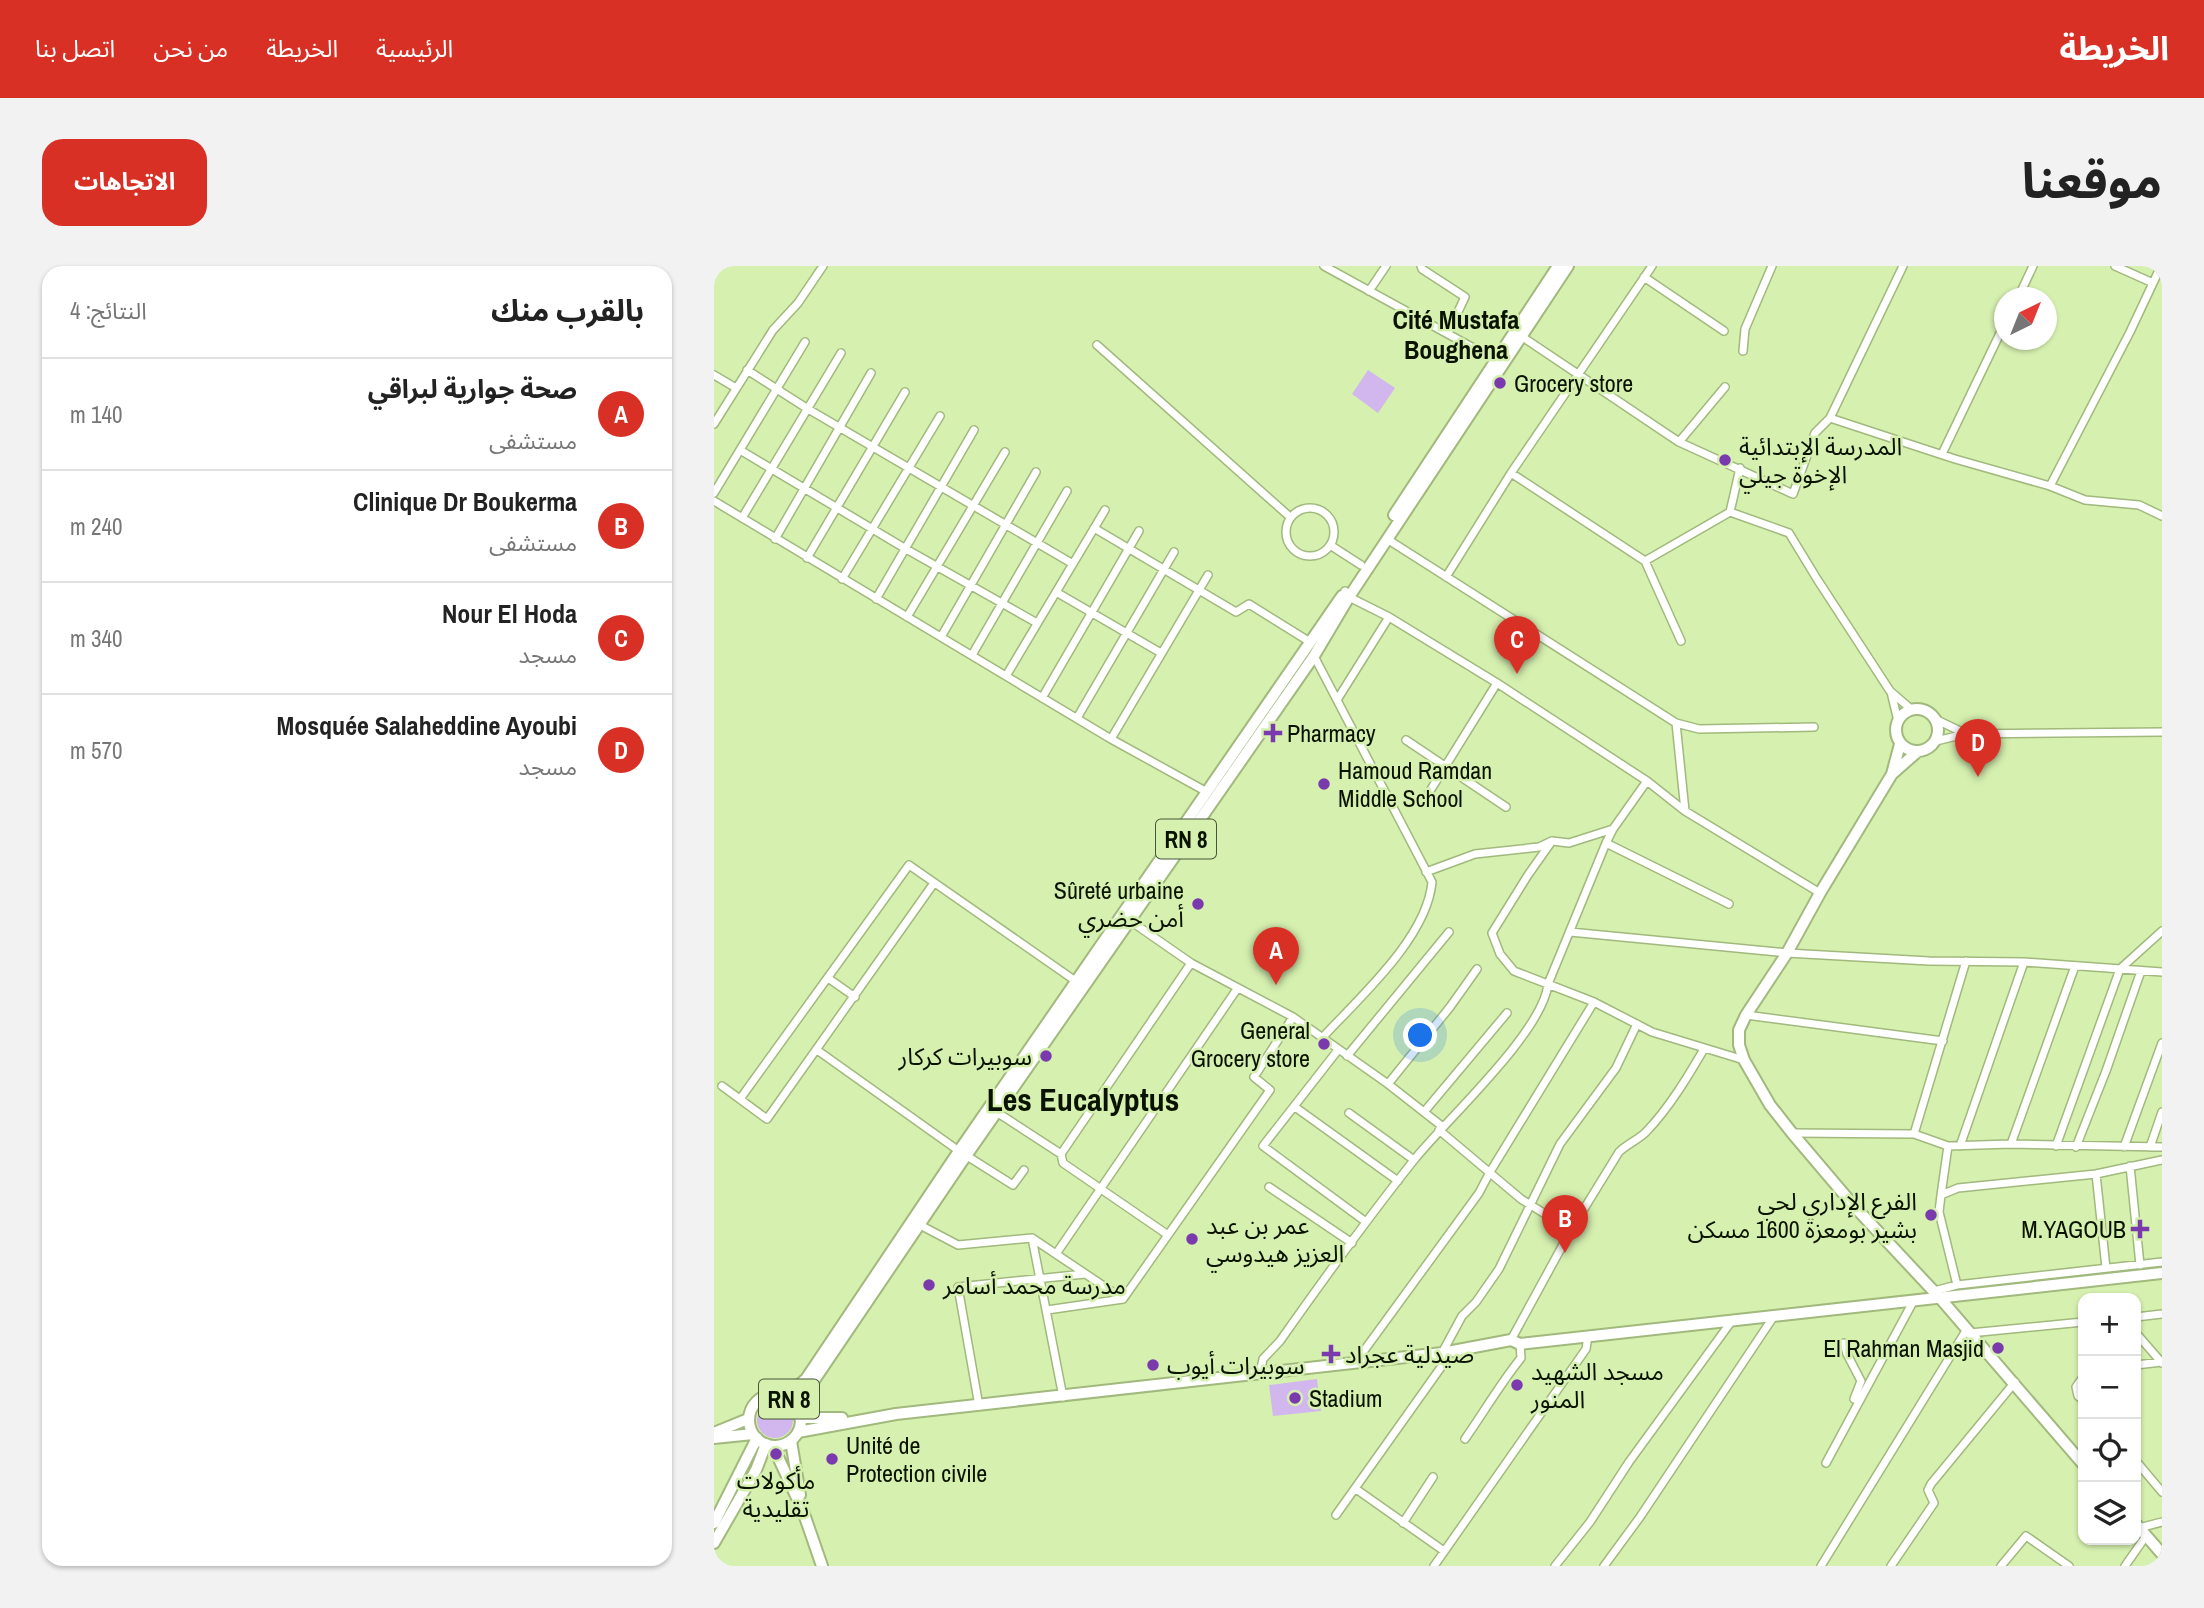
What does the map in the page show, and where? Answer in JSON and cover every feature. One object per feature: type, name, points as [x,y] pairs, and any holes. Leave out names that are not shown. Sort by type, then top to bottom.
[{"type":"main road","name":"RN 8","points":[[796,1406],[920,1225],[963,1154],[998,1113],[1208,792],[1310,642],[1387,539],[1558,266]]},
{"type":"main road","name":"RN 8","points":[[786,1397],[806,1379],[963,1154],[1077,982],[1314,656],[1361,565],[1568,266]]},
{"type":"main road","points":[[1917,752],[1900,744],[1896,733],[1898,721],[1906,712],[1923,710],[1935,719],[1938,730],[1936,741],[1928,749],[1917,752],[1892,775],[1787,953],[1746,1015],[1739,1030],[1740,1045],[1744,1060],[1770,1105],[1792,1133],[1854,1206],[2015,1382],[2078,1458]]},
{"type":"main road","points":[[1892,775],[1900,744]]},
{"type":"main road","points":[[800,1418],[866,1419],[1443,1353],[1515,1342],[1731,1322],[1937,1295],[2162,1273]]},
{"type":"main road","name":"RN 8","points":[[714,1543],[756,1471],[762,1441],[748,1419],[751,1409],[762,1398],[778,1394],[786,1397],[796,1406],[800,1418],[795,1437],[762,1441]]},
{"type":"main road","points":[[714,1433],[748,1419]]},
{"type":"main road","points":[[803,1511],[795,1437],[866,1419]]},
{"type":"main road","points":[[714,1438],[762,1441],[803,1511],[822,1566]]},
{"type":"main road","name":"RN 8","points":[[714,1523],[762,1441]]},
{"type":"main road","points":[[2141,1531],[2160,1550]]},
{"type":"street","points":[[714,424],[774,330],[803,296],[823,266]]},
{"type":"street","points":[[1324,266],[1499,362]]},
{"type":"street","points":[[1370,292],[1386,266]]},
{"type":"street","points":[[1421,266],[1465,298],[1448,333]]},
{"type":"street","points":[[1446,577],[1511,473],[1652,266]]},
{"type":"street","points":[[1743,351],[1745,329],[1772,266]]},
{"type":"street","points":[[1521,336],[1679,442],[1793,494],[1815,433],[1830,418],[1903,266]]},
{"type":"street","points":[[2023,287],[2033,266]]},
{"type":"street","points":[[2115,266],[2153,283]]},
{"type":"street","points":[[2050,486],[2161,266]]},
{"type":"street","points":[[1644,277],[1724,331]]},
{"type":"street","points":[[714,493],[805,342]]},
{"type":"street","points":[[1097,345],[1290,517]]},
{"type":"street","points":[[1942,454],[1994,346]]},
{"type":"street","points":[[742,518],[841,353]]},
{"type":"street","points":[[747,370],[808,409],[1073,564]]},
{"type":"street","points":[[775,539],[871,373]]},
{"type":"street","points":[[714,375],[736,388]]},
{"type":"street","points":[[1679,442],[1725,387]]},
{"type":"street","points":[[807,558],[905,392]]},
{"type":"street","points":[[842,579],[940,416]]},
{"type":"street","points":[[1830,418],[2050,486],[2085,500],[2139,505],[2162,516]]},
{"type":"street","points":[[876,599],[974,430]]},
{"type":"street","points":[[740,450],[1037,623]]},
{"type":"street","points":[[907,617],[1005,452]]},
{"type":"street","points":[[1645,562],[1730,512],[1740,468]]},
{"type":"street","points":[[941,636],[1036,472]]},
{"type":"street","points":[[1511,473],[1645,562],[1681,641]]},
{"type":"street","points":[[972,655],[1067,491]]},
{"type":"street","points":[[714,501],[1111,739],[1208,792]]},
{"type":"street","points":[[1310,508],[1325,514],[1334,530],[1330,545],[1315,555],[1299,554],[1287,541],[1285,533],[1290,517],[1302,509],[1310,508]]},
{"type":"street","points":[[1006,676],[1105,510]]},
{"type":"street","points":[[1730,512],[1789,533],[1890,691],[1912,710]]},
{"type":"street","points":[[1094,528],[1236,612],[1249,604],[1310,642]]},
{"type":"street","points":[[1042,698],[1139,531]]},
{"type":"street","points":[[1387,539],[1676,723],[1699,729],[1814,727]]},
{"type":"street","points":[[1330,545],[1361,565]]},
{"type":"street","points":[[1077,718],[1174,552]]},
{"type":"street","points":[[1111,739],[1208,575]]},
{"type":"street","points":[[1056,592],[1161,653]]},
{"type":"street","points":[[1347,594],[1497,683],[1647,781],[1685,811],[1820,893]]},
{"type":"street","points":[[1337,700],[1389,617]]},
{"type":"street","points":[[1314,656],[1432,882],[1430,898],[1401,951],[1322,1038]]},
{"type":"street","points":[[1425,799],[1497,683]]},
{"type":"street","points":[[1890,691],[1898,721]]},
{"type":"street","points":[[1935,719],[1965,734]]},
{"type":"street","points":[[1676,723],[1685,811]]},
{"type":"street","points":[[1936,741],[1965,734],[2162,732]]},
{"type":"street","points":[[1406,740],[1506,807]]},
{"type":"street","points":[[1260,1373],[1264,1359],[1414,1160],[1521,1038],[1547,998],[1548,984],[1606,843],[1647,781]]},
{"type":"street","points":[[1426,872],[1475,854],[1539,847],[1552,841],[1569,843],[1613,829]]},
{"type":"street","points":[[1552,841],[1492,933],[1500,954],[1514,971],[1594,1002],[1651,1032],[1744,1060]]},
{"type":"street","points":[[1606,843],[1729,904]]},
{"type":"street","points":[[740,1099],[909,865],[1077,982]]},
{"type":"street","points":[[722,1086],[767,1119],[934,883]]},
{"type":"street","points":[[1126,918],[1191,963],[1293,1017],[1388,1084],[1424,1112],[1490,1172],[1531,1204],[1572,1230]]},
{"type":"street","points":[[2056,1146],[2120,969],[2162,931]]},
{"type":"street","points":[[1347,1056],[1449,932]]},
{"type":"street","points":[[1570,932],[1787,953],[1929,961],[2024,962],[2162,972]]},
{"type":"street","points":[[1914,1134],[1966,961]]},
{"type":"street","points":[[1960,1146],[2024,962]]},
{"type":"street","points":[[1060,1154],[1191,963]]},
{"type":"street","points":[[2011,1144],[2075,966]]},
{"type":"street","points":[[1388,1084],[1450,1007],[1476,969]]},
{"type":"street","points":[[2076,1146],[2141,971]]},
{"type":"street","points":[[828,978],[855,997]]},
{"type":"street","points":[[1055,1254],[1237,989]]},
{"type":"street","points":[[1355,1363],[1479,1193],[1594,1002]]},
{"type":"street","points":[[1424,1112],[1507,1013]]},
{"type":"street","points":[[1746,1015],[1943,1041]]},
{"type":"street","points":[[1047,1310],[1123,1299],[1270,1090],[1254,1077],[1293,1017]]},
{"type":"street","points":[[1336,1515],[1444,1363],[1443,1353],[1462,1316],[1476,1302],[1499,1269],[1560,1144],[1616,1068],[1637,1024]]},
{"type":"street","points":[[2124,1147],[2162,1043]]},
{"type":"street","points":[[1465,1439],[1498,1385],[1521,1358],[1515,1342],[1572,1230],[1619,1152],[1629,1142],[1644,1134],[1681,1088],[1704,1049]]},
{"type":"street","points":[[817,1050],[963,1154],[1013,1185],[1024,1170]]},
{"type":"street","points":[[1338,1050],[1264,1146],[1366,1222]]},
{"type":"street","points":[[1295,1107],[1398,1181]]},
{"type":"street","points":[[2150,1147],[2162,1112]]},
{"type":"street","points":[[998,1113],[1060,1154],[1063,1163],[1168,1235]]},
{"type":"street","points":[[1349,1113],[1414,1160]]},
{"type":"street","points":[[1792,1133],[1914,1134],[1948,1146],[2011,1144],[2162,1147]]},
{"type":"street","points":[[1948,1146],[1939,1212],[1957,1285]]},
{"type":"street","points":[[1941,1195],[1958,1188],[2096,1174],[2162,1160]]},
{"type":"street","points":[[2130,1166],[2140,1265]]},
{"type":"street","points":[[2096,1174],[2106,1268]]},
{"type":"street","points":[[1269,1187],[1352,1242]]},
{"type":"street","points":[[920,1225],[958,1245],[1032,1238],[1123,1299]]},
{"type":"street","points":[[1032,1238],[1063,1396]]},
{"type":"street","points":[[1937,1295],[1957,1285],[2162,1262]]},
{"type":"street","points":[[979,1406],[958,1287],[1085,1274]]},
{"type":"street","points":[[1826,1462],[1914,1300]]},
{"type":"street","points":[[2141,1316],[2162,1314]]},
{"type":"street","points":[[1604,1566],[1655,1496],[1775,1316]]},
{"type":"street","points":[[1555,1566],[1590,1522],[1629,1462],[1731,1322]]},
{"type":"street","points":[[1821,1566],[1968,1331],[2078,1322]]},
{"type":"street","points":[[1434,1566],[1586,1349],[1588,1336]]},
{"type":"street","points":[[2141,1339],[2162,1362]]},
{"type":"street","points":[[1844,1343],[1861,1381],[1852,1403],[1853,1409]]},
{"type":"street","points":[[2141,1364],[2162,1362]]},
{"type":"street","points":[[1891,1566],[1934,1503],[1928,1490],[1931,1484],[2015,1382]]},
{"type":"street","points":[[2141,1467],[2162,1492]]},
{"type":"street","points":[[1402,1523],[1433,1477]]},
{"type":"street","points":[[1356,1489],[1444,1552]]},
{"type":"street","points":[[2141,1530],[2162,1521]]},
{"type":"street","points":[[2001,1566],[2026,1536],[2069,1566]]},
{"type":"street","points":[[2125,1566],[2134,1545]]},
{"type":"shaded area","points":[[1368,370],[1395,388],[1378,413],[1352,394]]},
{"type":"shaded area","name":"Stadium","points":[[1317,1379],[1321,1411],[1273,1416],[1269,1385]]},
{"type":"shaded area","points":[[775,1402],[788,1407],[793,1420],[788,1433],[775,1438],[762,1433],[757,1420],[762,1407]]},
{"type":"place","name":"Grocery store","points":[[1500,383]]},
{"type":"place","name":"المدرسة الإبتدائية الإخوة جيلي","points":[[1725,460]]},
{"type":"place","name":"Nour El Hoda","points":[[1517,674]]},
{"type":"place","name":"Pharmacy","points":[[1273,733]]},
{"type":"place","name":"Mosquée Salaheddine Ayoubi","points":[[1978,777]]},
{"type":"place","name":"Hamoud Ramdan Middle School","points":[[1324,784]]},
{"type":"place","name":"Sûreté urbaine أمن حضري","points":[[1198,904]]},
{"type":"place","name":"صحة جوارية لبراقي","points":[[1276,985]]},
{"type":"place","name":"General Grocery store","points":[[1324,1044]]},
{"type":"place","name":"سوبيرات كركار","points":[[1046,1056]]},
{"type":"place","name":"الفرع الإداري لحي بشير بومعزة 1600 مسكن","points":[[1931,1215]]},
{"type":"place","name":"M.YAGOUB","points":[[2140,1229]]},
{"type":"place","name":"عمر بن عبد العزيز هيدوسي","points":[[1192,1239]]},
{"type":"place","name":"Clinique Dr Boukerma","points":[[1565,1253]]},
{"type":"place","name":"مدرسة محمد أسامر","points":[[929,1285]]},
{"type":"place","name":"El Rahman Masjid","points":[[1998,1348]]},
{"type":"place","name":"صيدلية عجراد","points":[[1331,1354]]},
{"type":"place","name":"سوبيرات أيوب","points":[[1153,1365]]},
{"type":"place","name":"مسجد الشهيد المنور","points":[[1517,1385]]},
{"type":"place","name":"Stadium","points":[[1295,1398]]},
{"type":"place","name":"مأكولات تقليدية","points":[[776,1454]]},
{"type":"place","name":"Unité de Protection civile","points":[[832,1459]]},
{"type":"district","name":"Cité Mustafa Boughena","points":[[1456,334]]},
{"type":"district","name":"Les Eucalyptus","points":[[1083,1099]]}]
